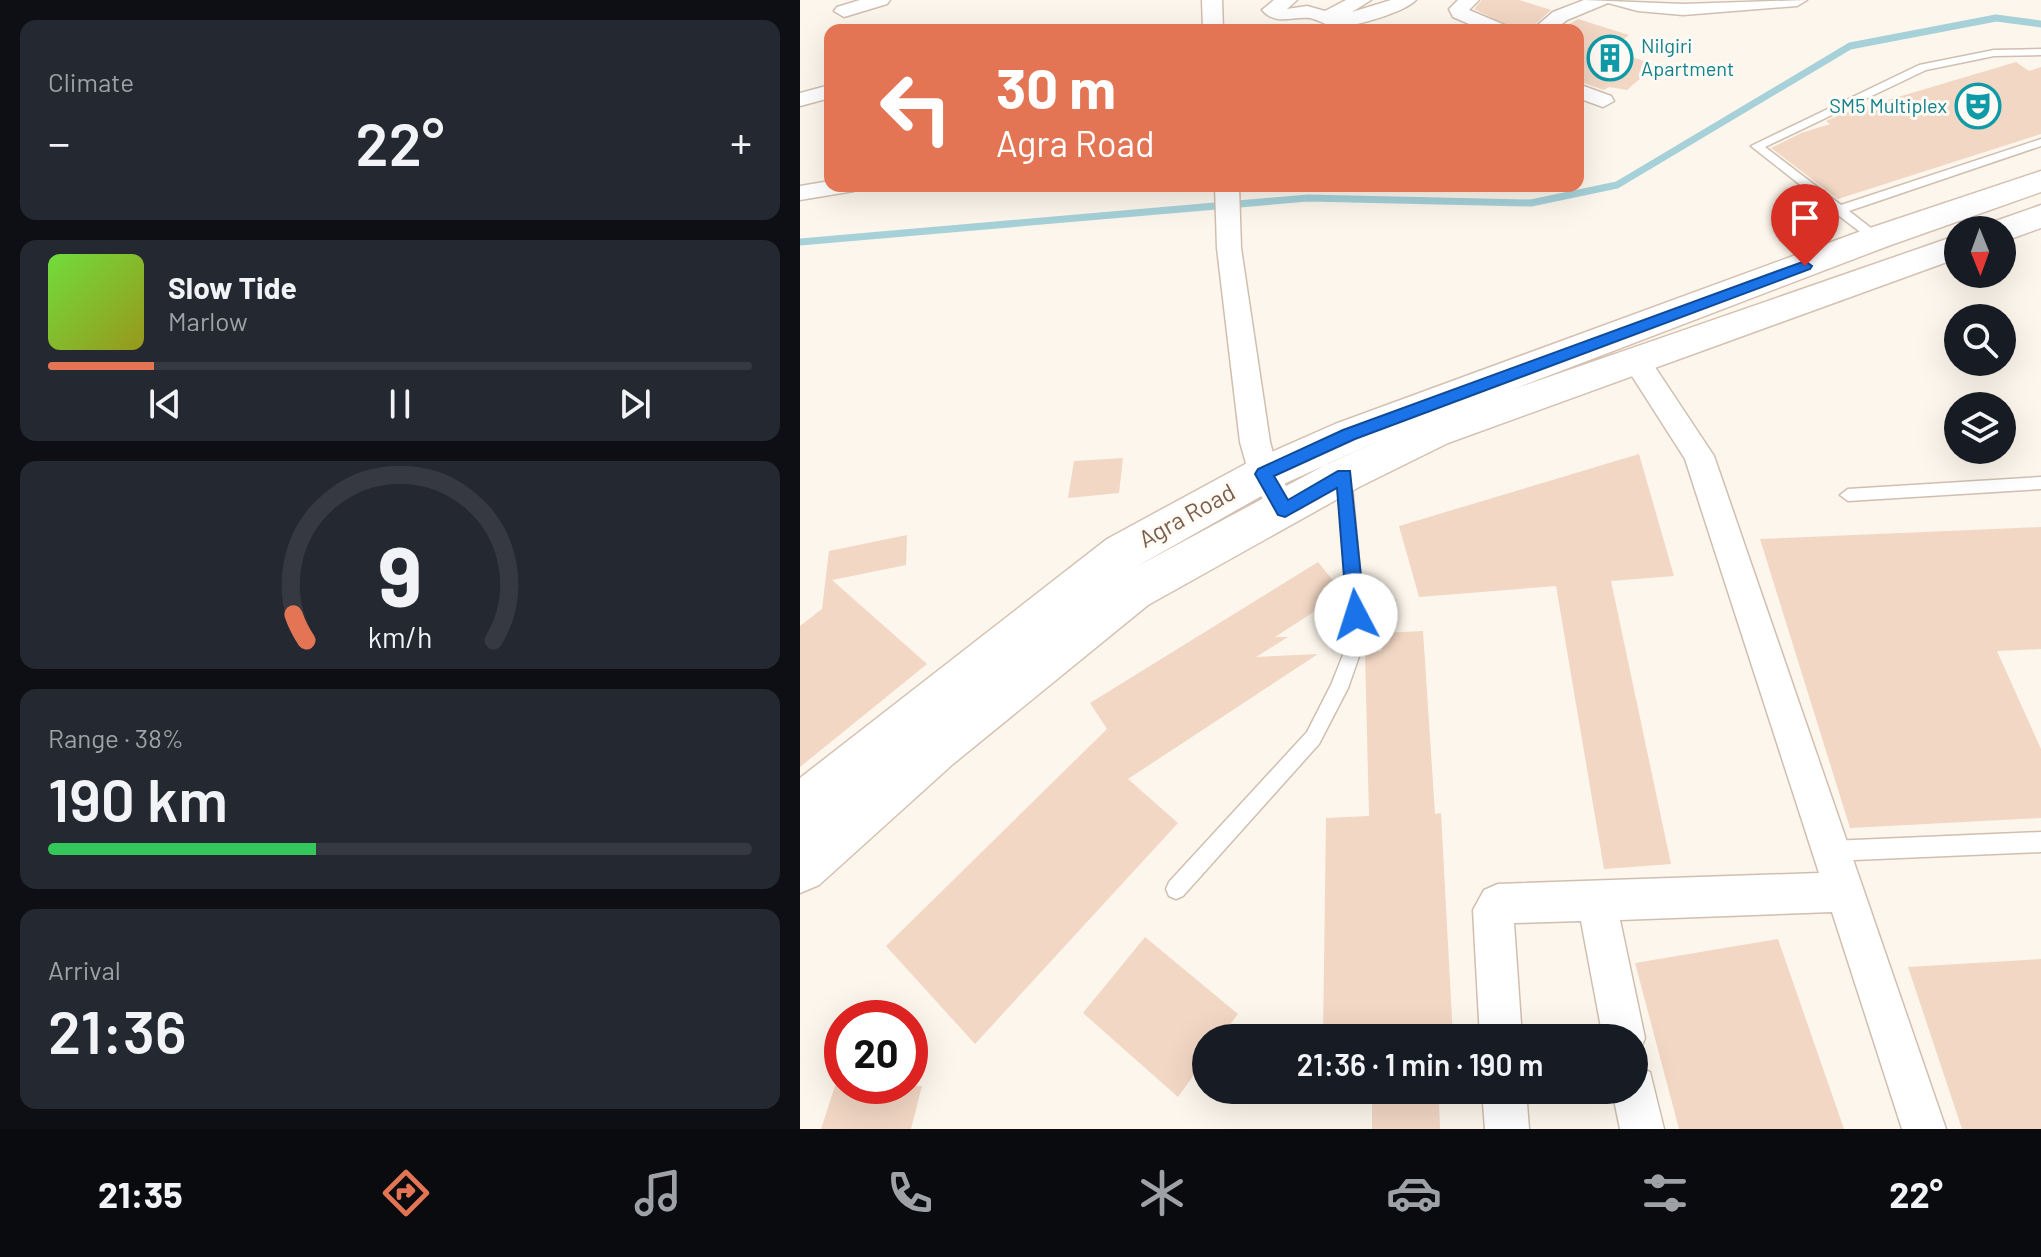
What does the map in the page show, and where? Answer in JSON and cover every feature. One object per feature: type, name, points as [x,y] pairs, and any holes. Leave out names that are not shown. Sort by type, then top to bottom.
[{"type":"main road","name":"Agra Road","points":[[800,866],[935,747],[1132,591],[1274,492],[1349,435],[1876,238],[2041,181]]},
{"type":"main road","points":[[2016,226],[2041,216]]},
{"type":"main road","name":"Agra Road","points":[[800,810],[1122,552],[1274,492],[1344,475],[1434,432],[1944,251]]},
{"type":"street","points":[[844,11],[880,0]]},
{"type":"street","points":[[1212,0],[1213,24]]},
{"type":"street","points":[[1287,0],[1272,10],[1284,15],[1307,12],[1327,17],[1361,0]]},
{"type":"street","points":[[1469,0],[1459,9],[1460,13],[1486,24]]},
{"type":"street","points":[[1550,24],[1560,16],[1601,0]]},
{"type":"street","points":[[1616,0],[1658,10],[1681,11],[1797,0]]},
{"type":"street","points":[[1332,24],[1391,2]]},
{"type":"street","points":[[800,100],[824,93]]},
{"type":"street","points":[[1584,93],[1603,101]]},
{"type":"street","points":[[800,193],[824,189]]},
{"type":"street","points":[[1227,192],[1229,248],[1255,442],[1274,492]]},
{"type":"street","points":[[1637,362],[1699,456],[1924,1129]]},
{"type":"street","points":[[1500,1024],[1495,907],[1502,903],[1597,903],[1845,892]]},
{"type":"street","points":[[1597,903],[1621,1024]]},
{"type":"street","points":[[1505,1104],[1507,1129]]},
{"type":"street","points":[[1637,1104],[1642,1129]]},
{"type":"lane","points":[[1876,238],[1837,211],[1757,146],[1923,67],[1994,53],[2041,52]]},
{"type":"lane","points":[[1837,211],[2041,142]]},
{"type":"lane","points":[[1176,889],[1313,738],[1339,688],[1355,645],[1356,615],[1344,475]]},
{"type":"lane","points":[[1848,495],[2041,483]]},
{"type":"lane","points":[[1831,851],[2041,842]]},
{"type":"building","points":[[1482,0],[1519,0],[1551,10],[1536,24],[1505,24],[1474,9]]},
{"type":"building","name":"Nilgiri Apartment","points":[[1578,19],[1629,35],[1623,40],[1627,41],[1614,51],[1656,65],[1627,90],[1609,87],[1604,90],[1584,83],[1584,24],[1569,24]]},
{"type":"building","points":[[2016,62],[2029,71],[2041,67],[2041,134],[1838,199],[1771,148],[1801,133],[1830,124],[1826,121],[1844,113]]},
{"type":"building","points":[[1639,454],[1674,576],[1611,581],[1671,864],[1604,869],[1556,586],[1419,597],[1399,526]]},
{"type":"building","points":[[1123,458],[1119,493],[1068,498],[1074,461]]},
{"type":"building","points":[[2041,527],[2041,649],[1997,651],[2041,749],[2041,818],[1850,828],[1760,539]]},
{"type":"building","points":[[907,535],[906,565],[832,580],[927,664],[800,767],[800,626],[822,609],[829,551]]},
{"type":"building","points":[[1318,562],[1343,593],[1275,637],[1288,637],[1256,657],[1318,654],[1128,779],[1178,823],[975,1044],[886,946],[1107,729],[1090,703]]},
{"type":"building","points":[[1423,631],[1435,814],[1441,813],[1452,1024],[1323,1024],[1326,818],[1369,816],[1365,652],[1382,651],[1382,633]]},
{"type":"building","points":[[1145,937],[1238,1014],[1230,1024],[1192,1024],[1192,1078],[1178,1097],[1083,1013]]},
{"type":"building","points":[[1778,939],[1844,1129],[1679,1129],[1635,963]]},
{"type":"building","points":[[2041,959],[2041,1129],[1962,1129],[1908,967]]},
{"type":"building","points":[[829,1104],[917,1104],[911,1129],[821,1129]]},
{"type":"building","points":[[1372,1104],[1439,1104],[1440,1129],[1372,1129]]},
{"type":"waterway","points":[[1584,192],[1617,185],[1850,46],[1996,18],[2041,24]]},
{"type":"waterway","points":[[800,242],[1308,198],[1531,203],[1584,192]]},
{"type":"place","name":"Nilgiri Apartment","points":[[1610,58]]},
{"type":"place","name":"SM5 Multiplex","points":[[1978,106]]},
{"type":"route","points":[[1356,615],[1344,475],[1285,510],[1264,474],[1349,435],[1805,266]]}]
